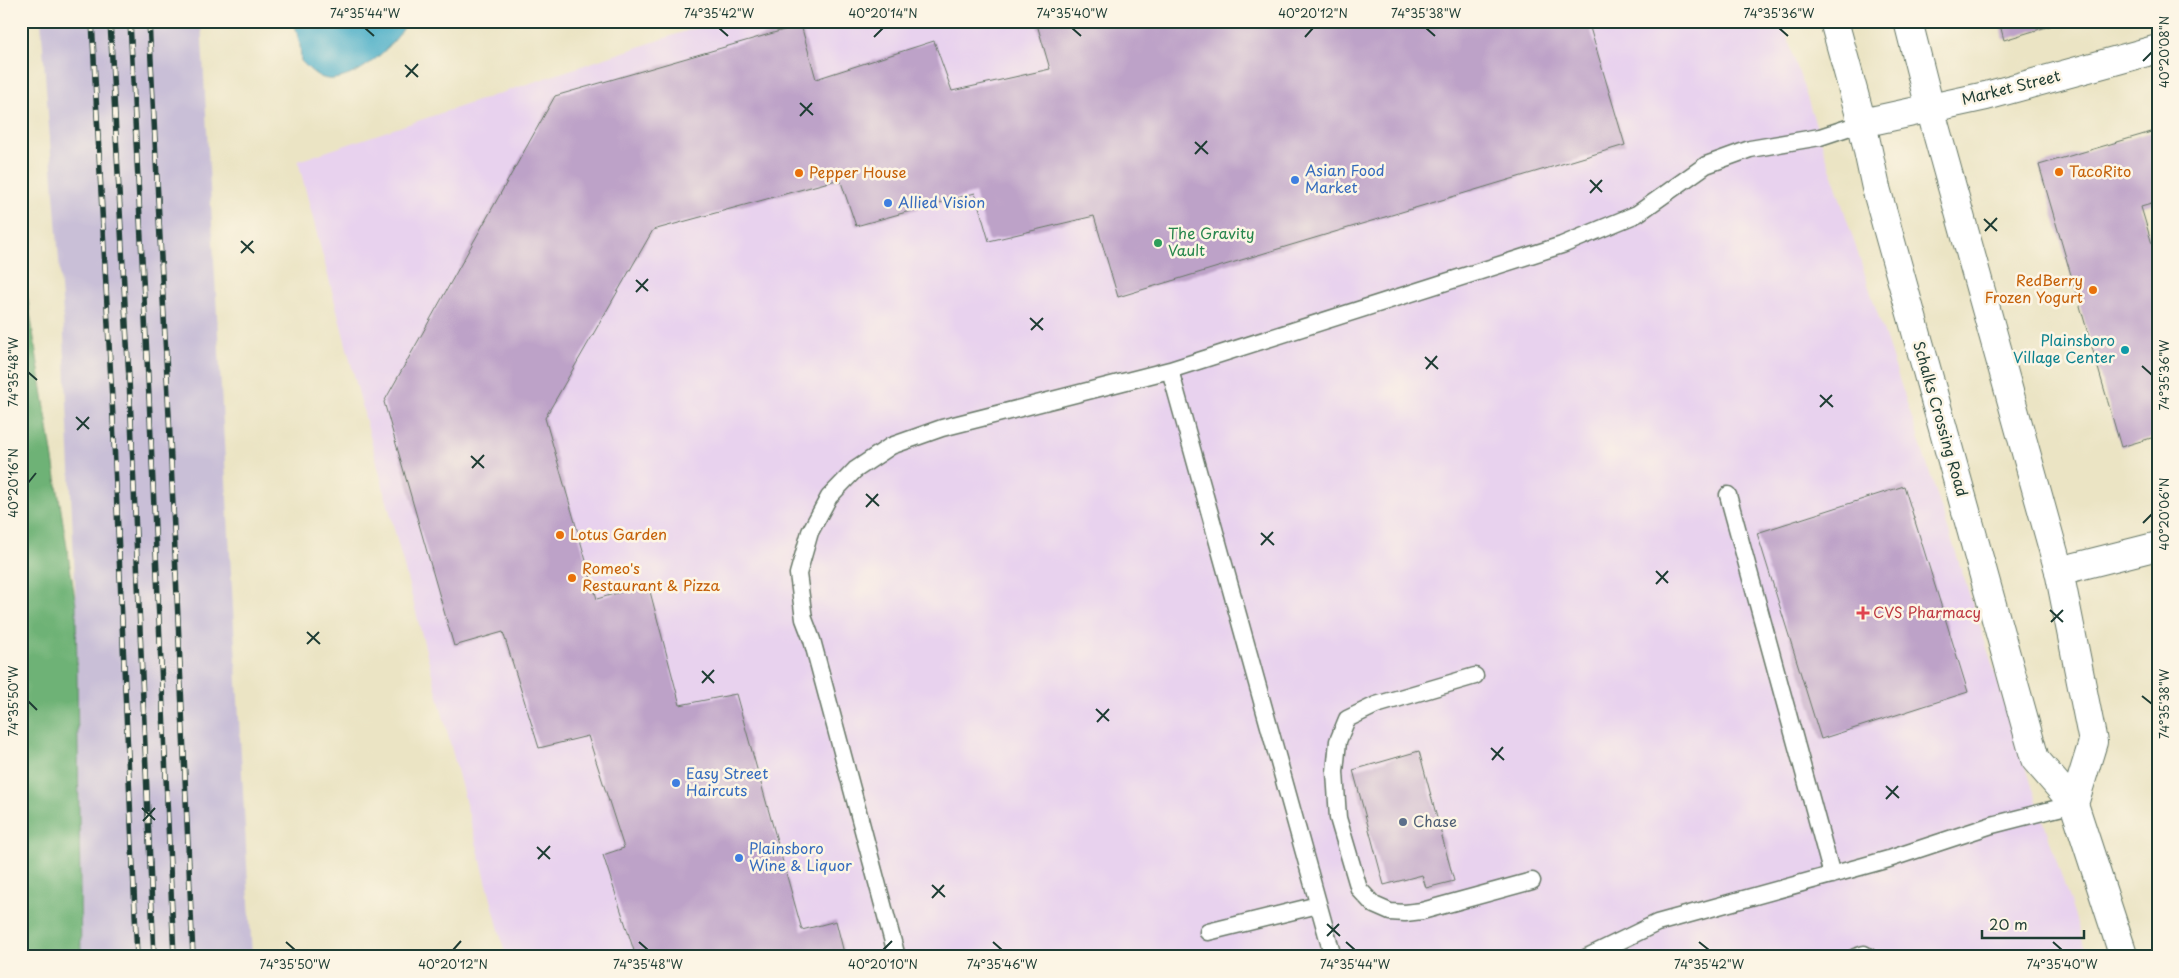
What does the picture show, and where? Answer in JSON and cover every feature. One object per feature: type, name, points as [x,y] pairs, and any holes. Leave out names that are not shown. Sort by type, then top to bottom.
[{"type":"street","name":"Schalks Crossing Road","points":[[1834,21],[1862,123],[1876,188],[2035,759],[2074,804],[2124,957]]},
{"type":"street","points":[[1908,21],[1930,108],[2059,571],[2093,742],[2074,804]]},
{"type":"street","name":"Market Street","points":[[1862,123],[1986,96],[2158,49]]},
{"type":"street","points":[[2059,571],[2158,546]]},
{"type":"lane","points":[[897,957],[815,649],[804,619],[798,574],[810,532],[829,497],[855,470],[891,446],[942,428],[1170,370],[1562,245],[1637,214],[1706,165],[1750,149],[1820,136],[1862,123]]},
{"type":"lane","points":[[1170,370],[1333,957]]},
{"type":"lane","points":[[1728,495],[1832,875]]},
{"type":"lane","points":[[1475,676],[1376,705],[1347,719],[1338,741],[1335,772],[1338,818],[1359,889],[1374,905],[1390,912],[1422,911],[1532,881]]},
{"type":"lane","points":[[1587,957],[1657,923],[1832,875],[1992,825],[2074,804]]},
{"type":"lane","points":[[1208,932],[1318,905]]},
{"type":"lane","points":[[1856,957],[1864,954],[1869,957]]},
{"type":"shaded area","points":[[41,21],[201,21],[252,957],[81,957],[76,605],[63,314]]},
{"type":"shaded area","points":[[716,21],[1782,21],[2088,957],[506,957],[298,161]]},
{"type":"green space","points":[[21,256],[76,605],[81,957],[21,957]]},
{"type":"water","points":[[294,21],[408,21],[395,40],[377,58],[345,77],[329,79],[316,74],[301,61],[300,45]]},
{"type":"building","points":[[1036,21],[1588,21],[1625,145],[1118,297],[1094,216],[989,241],[975,193],[856,226],[840,179],[653,230],[545,418],[597,599],[648,584],[680,705],[736,694],[802,930],[836,921],[845,957],[636,957],[603,855],[624,848],[588,736],[539,748],[503,632],[454,646],[384,402],[555,96],[801,25],[816,79],[934,41],[952,91],[1050,69]]},
{"type":"building","points":[[1999,21],[2063,21],[2063,22],[2004,40]]},
{"type":"building","name":"Plainsboro Village Center","points":[[2158,130],[2158,202],[2141,207],[2158,264],[2158,436],[2121,447],[2039,165]]},
{"type":"building","name":"CVS Pharmacy","points":[[1904,486],[1968,692],[1821,739],[1757,533]]},
{"type":"building","name":"Chase","points":[[1419,751],[1454,881],[1426,888],[1422,875],[1384,885],[1353,770]]},
{"type":"building","points":[[2020,951],[2022,957],[2000,957],[2000,956]]},
{"type":"railway","points":[[92,21],[113,419],[137,957]]},
{"type":"railway","points":[[110,21],[131,418],[154,957]]},
{"type":"railway","points":[[130,21],[174,957]]},
{"type":"railway","points":[[149,21],[193,957]]},
{"type":"place","name":"TacoRito","points":[[2059,172]]},
{"type":"place","name":"Pepper House","points":[[799,173]]},
{"type":"place","name":"Asian Food Market","points":[[1295,180]]},
{"type":"place","name":"Allied Vision","points":[[888,203]]},
{"type":"place","name":"The Gravity Vault","points":[[1158,243]]},
{"type":"place","name":"RedBerry Frozen Yogurt","points":[[2093,290]]},
{"type":"place","name":"Plainsboro Village Center","points":[[2125,350]]},
{"type":"place","name":"Lotus Garden","points":[[560,535]]},
{"type":"place","name":"Romeo's Restaurant & Pizza","points":[[572,578]]},
{"type":"place","name":"CVS Pharmacy","points":[[1863,613]]},
{"type":"place","name":"Easy Street Haircuts","points":[[676,783]]},
{"type":"place","name":"Chase","points":[[1403,822]]},
{"type":"place","name":"Plainsboro Wine & Liquor","points":[[739,858]]}]
